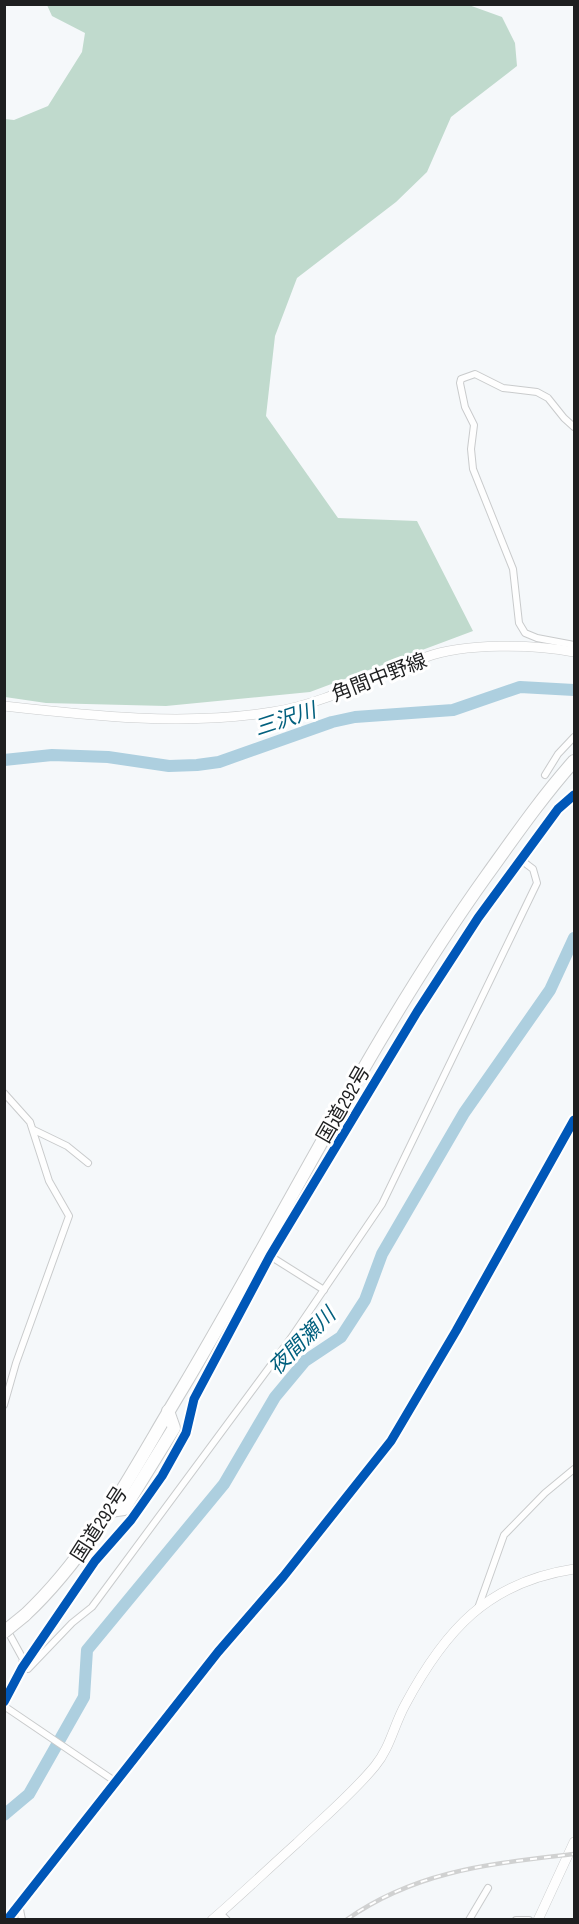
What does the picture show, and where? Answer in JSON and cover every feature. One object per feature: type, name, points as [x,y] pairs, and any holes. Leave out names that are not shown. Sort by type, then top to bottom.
[{"type":"highway","name":"国道292号","points":[[4,1632],[54,1588],[84,1550],[110,1511],[242,1288],[348,1094],[448,930],[549,790],[574,761]]},
{"type":"street","points":[[574,427],[548,398],[537,392],[503,388],[476,374],[461,379],[465,407],[474,424],[471,449],[473,469],[513,569],[519,623],[525,633],[537,638],[574,645]]},
{"type":"street","name":"角間中野線","points":[[4,706],[176,718],[262,713],[310,704],[428,656],[473,649],[530,646],[574,652]]},
{"type":"street","points":[[545,775],[558,754],[574,737]]},
{"type":"street","points":[[116,1782],[6,1705],[22,1668],[95,1561],[130,1520],[162,1476],[186,1433],[194,1399],[270,1257],[417,1012],[478,918],[558,809],[574,795]]},
{"type":"street","points":[[22,1668],[28,1669],[72,1623],[92,1607],[324,1290],[382,1204],[537,883],[533,869],[521,860]]},
{"type":"street","points":[[4,1093],[24,1112],[34,1130],[49,1180],[69,1216],[16,1363],[4,1406]]},
{"type":"street","points":[[7,1920],[218,1652],[283,1577],[391,1441],[574,1120]]},
{"type":"street","points":[[34,1130],[67,1146],[88,1163]]},
{"type":"street","points":[[270,1257],[324,1290]]},
{"type":"street","points":[[478,1608],[504,1535],[545,1493],[574,1469]]},
{"type":"street","points":[[220,1917],[375,1766],[384,1754],[404,1707],[430,1663],[454,1632],[478,1608],[504,1589],[520,1582],[574,1569]]},
{"type":"street","points":[[4,1625],[23,1659],[22,1668]]},
{"type":"street","points":[[538,1920],[574,1842]]},
{"type":"street","points":[[469,1920],[488,1888]]},
{"type":"street","points":[[19,1904],[22,1920]]},
{"type":"street","points":[[516,1920],[529,1920]]},
{"type":"green space","points":[[466,4],[502,17],[515,43],[517,66],[451,117],[427,172],[396,202],[297,278],[275,336],[266,416],[338,518],[417,521],[473,631],[310,692],[166,706],[46,703],[5,697],[5,119],[14,120],[48,106],[82,52],[85,33],[52,16],[47,5]]},
{"type":"waterway","name":"三沢川","points":[[4,760],[52,755],[108,757],[169,766],[197,765],[219,762],[332,722],[355,717],[453,710],[520,687],[574,690]]},
{"type":"waterway","name":"夜間瀬川","points":[[4,1815],[29,1794],[84,1697],[87,1650],[224,1484],[275,1397],[305,1361],[341,1337],[365,1300],[382,1254],[464,1113],[550,990],[574,938]]},
{"type":"railway","points":[[346,1920],[373,1903],[427,1880],[484,1866],[574,1854]]},
{"type":"cycle path","points":[[4,1702],[22,1668],[95,1561],[131,1520],[162,1476],[186,1433],[194,1399],[270,1256],[417,1012],[478,918],[558,809],[574,795]]},
{"type":"cycle path","points":[[7,1920],[218,1652],[283,1577],[391,1441],[456,1331],[574,1120]]}]
